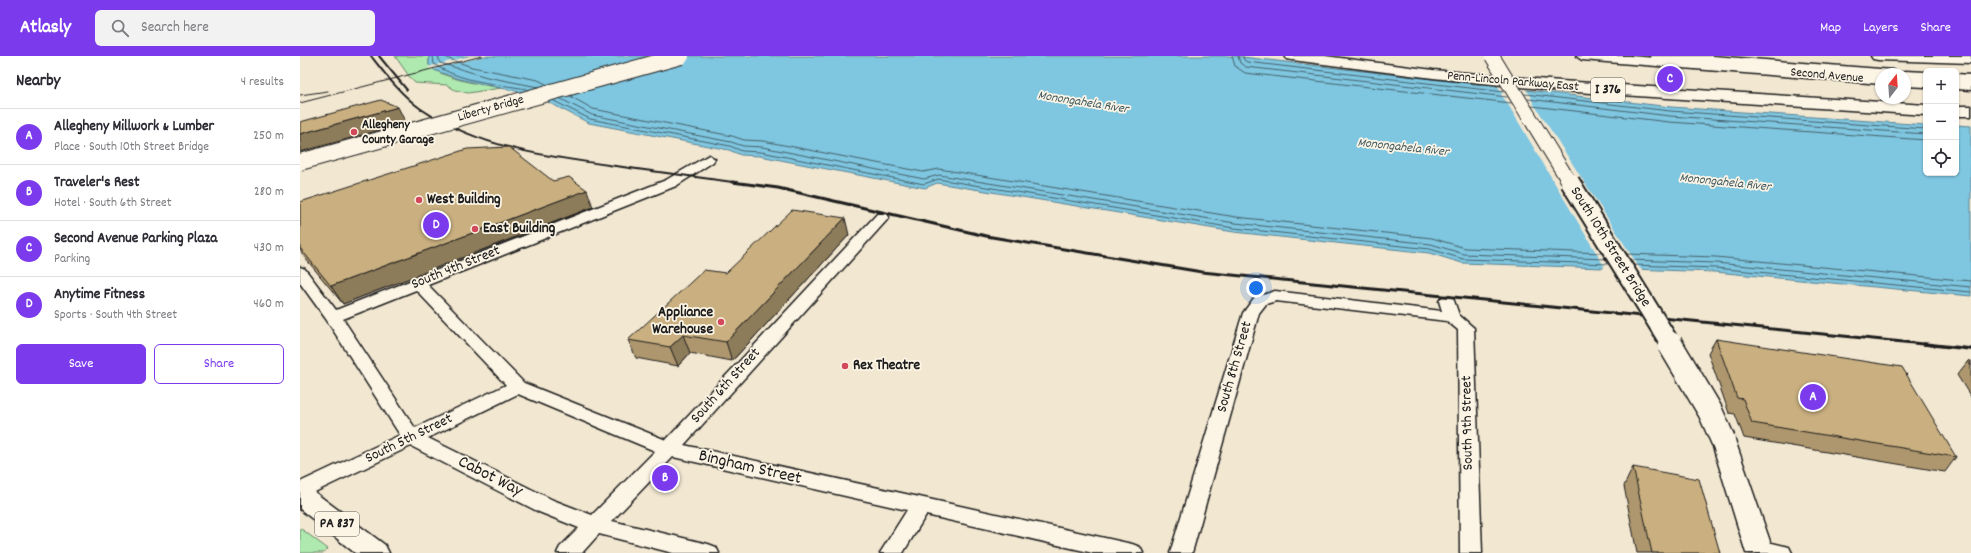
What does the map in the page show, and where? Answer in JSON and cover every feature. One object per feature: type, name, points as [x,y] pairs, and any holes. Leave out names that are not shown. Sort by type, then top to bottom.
[{"type":"highway","name":"Liberty Bridge","points":[[300,162],[681,56]]},
{"type":"highway","name":"Penn-Lincoln Parkway East","points":[[1292,56],[1433,74],[1561,86],[1923,110]]},
{"type":"highway","points":[[1657,56],[1875,73]]},
{"type":"highway","points":[[1878,56],[1971,59]]},
{"type":"highway","points":[[1911,75],[1923,76]]},
{"type":"highway","points":[[1959,78],[1971,78]]},
{"type":"highway","points":[[1959,111],[1971,111]]},
{"type":"main road","name":"South 10th Street Bridge","points":[[1492,56],[1693,381],[1710,411],[1767,552]]},
{"type":"main road","name":"Second Avenue","points":[[1582,56],[1875,80]]},
{"type":"main road","points":[[1911,82],[1923,83]]},
{"type":"main road","points":[[1959,85],[1971,86]]},
{"type":"main road","name":"PA 837","points":[[300,494],[375,553]]},
{"type":"street","name":"South 4th Street","points":[[333,317],[671,183],[709,159]]},
{"type":"street","name":"South 6th Street","points":[[568,553],[669,449],[882,217]]},
{"type":"street","name":"Cabot Way","points":[[300,272],[333,317],[412,438],[546,506],[595,525],[708,553]]},
{"type":"street","name":"Bingham Street","points":[[418,283],[518,387],[669,449],[1132,553]]},
{"type":"street","name":"South 8th Street","points":[[1181,553],[1251,313],[1260,301],[1275,296],[1449,309]]},
{"type":"street","name":"South 9th Street","points":[[1449,309],[1466,328],[1471,553]]},
{"type":"street","name":"South 5th Street","points":[[300,491],[518,387]]},
{"type":"street","points":[[891,553],[922,506]]},
{"type":"green space","points":[[395,56],[429,56],[429,65],[453,78],[501,88],[468,93],[455,90],[447,85],[415,83]]},
{"type":"green space","points":[[300,528],[328,549],[323,553],[300,553]]},
{"type":"water","name":"Monongahela River","points":[[429,56],[1234,56],[1671,107],[1923,125],[1923,176],[1959,176],[1959,125],[1971,126],[1971,296],[1715,272],[1462,263],[1429,253],[1234,232],[937,183],[925,188],[760,156],[741,155],[729,150],[589,123],[534,95],[459,79],[434,70],[429,65]]},
{"type":"pier","points":[[470,56],[485,56],[431,70],[428,67]]},
{"type":"pier","points":[[1497,85],[1524,88],[1531,95],[1532,101],[1643,271],[1603,270],[1604,266],[1501,95],[1502,93]]},
{"type":"building","points":[[381,100],[398,107],[300,134],[300,122]]},
{"type":"building","points":[[509,147],[553,181],[569,177],[587,190],[331,286],[300,248],[300,202],[467,149]]},
{"type":"building","points":[[792,210],[845,218],[726,342],[683,335],[670,347],[628,340],[704,270],[726,273]]},
{"type":"building","points":[[1716,339],[1902,367],[1956,457],[1752,423],[1743,399],[1737,398]]},
{"type":"building","points":[[1633,467],[1699,479],[1720,553],[1652,553]]},
{"type":"tram line","points":[[300,103],[482,56]]},
{"type":"tram line","points":[[300,95],[328,91]]},
{"type":"railway","points":[[371,56],[400,91],[421,109],[443,122],[490,142],[515,149],[565,159],[740,183]]},
{"type":"railway","points":[[379,56],[407,90]]},
{"type":"railway","points":[[732,182],[778,188],[986,236],[1202,272],[1933,345]]},
{"type":"railway","points":[[1924,344],[1971,349]]},
{"type":"place","name":"Second Avenue Parking Plaza","points":[[1670,79]]},
{"type":"place","name":"Allegheny County Garage","points":[[354,132]]},
{"type":"place","name":"West Building","points":[[419,200]]},
{"type":"place","name":"Anytime Fitness","points":[[436,225]]},
{"type":"place","name":"East Building","points":[[475,229]]},
{"type":"place","name":"Appliance Warehouse","points":[[721,322]]},
{"type":"place","name":"Rex Theatre","points":[[845,366]]},
{"type":"place","name":"Allegheny Millwork & Lumber","points":[[1813,397]]},
{"type":"place","name":"Traveler's Rest","points":[[665,478]]}]
